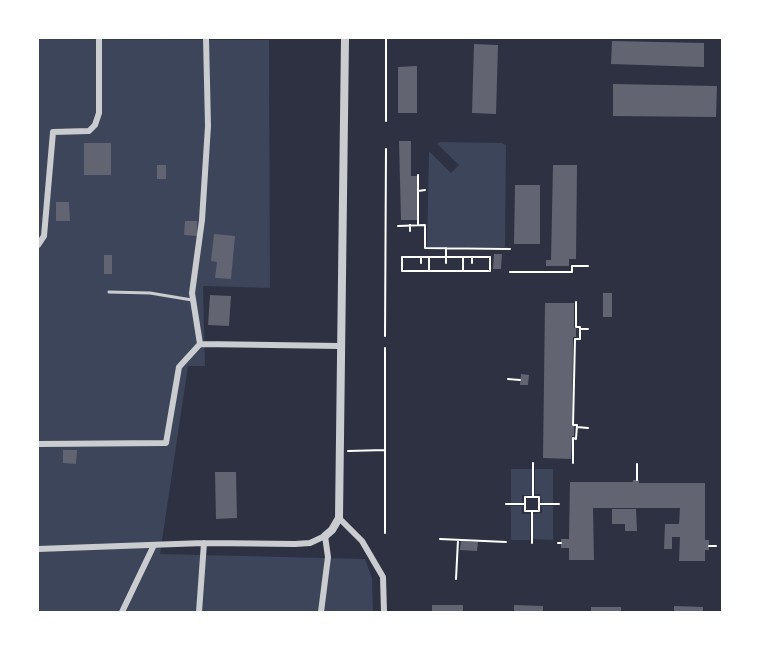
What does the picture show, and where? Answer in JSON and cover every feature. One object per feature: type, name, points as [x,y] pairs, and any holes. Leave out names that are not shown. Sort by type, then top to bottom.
[{"type":"street","points":[[38,245],[44,236],[52,132],[89,131],[95,124],[99,113],[99,38]]},
{"type":"street","points":[[200,344],[192,292],[202,220],[208,126],[206,38]]},
{"type":"street","points":[[38,549],[204,543],[295,544],[310,543],[332,530],[339,518],[345,38]]},
{"type":"street","points":[[38,444],[166,443],[179,368],[200,344],[340,346]]},
{"type":"street","points":[[339,518],[362,541],[383,577],[384,612]]},
{"type":"street","points":[[321,612],[328,557],[325,536]]},
{"type":"street","points":[[199,612],[204,543]]},
{"type":"street","points":[[122,612],[154,545]]},
{"type":"lane","points":[[109,292],[150,293],[193,301]]},
{"type":"path","points":[[386,38],[386,121]]},
{"type":"path","points":[[385,336],[386,149]]},
{"type":"path","points":[[418,175],[418,225]]},
{"type":"path","points":[[418,191],[425,190]]},
{"type":"path","points":[[410,225],[410,231]]},
{"type":"path","points":[[398,226],[425,225],[425,248],[510,249]]},
{"type":"path","points":[[446,249],[446,263]]},
{"type":"path","points":[[463,256],[463,271]]},
{"type":"path","points":[[490,256],[490,271],[402,271],[402,257],[446,257],[490,256]]},
{"type":"path","points":[[421,257],[421,263]]},
{"type":"path","points":[[429,257],[429,271]]},
{"type":"path","points":[[472,257],[472,263]]},
{"type":"path","points":[[510,272],[572,272],[572,266],[588,266]]},
{"type":"path","points":[[576,302],[576,327],[588,329]]},
{"type":"path","points":[[580,329],[580,339],[575,339],[573,425],[577,425],[577,428],[588,428]]},
{"type":"path","points":[[385,348],[385,534]]},
{"type":"path","points":[[508,379],[520,380]]},
{"type":"path","points":[[573,463],[573,438],[576,438],[577,428]]},
{"type":"path","points":[[339,451],[385,450]]},
{"type":"path","points":[[533,463],[533,497]]},
{"type":"path","points":[[637,464],[637,480]]},
{"type":"path","points":[[525,496],[539,497],[539,504],[539,511],[525,511],[525,496]]},
{"type":"path","points":[[506,504],[525,504]]},
{"type":"path","points":[[539,504],[559,504]]},
{"type":"path","points":[[531,543],[532,511]]},
{"type":"path","points":[[441,539],[506,543]]},
{"type":"path","points":[[456,579],[458,540]]},
{"type":"path","points":[[709,546],[716,546]]},
{"type":"shaded area","points":[[38,39],[269,40],[270,288],[203,286],[205,366],[188,366],[160,554],[365,559],[372,578],[373,612],[38,612]]},
{"type":"shaded area","points":[[440,142],[502,143],[506,145],[505,247],[427,247],[429,151],[451,173],[459,165],[437,144]]},
{"type":"shaded area","points":[[511,469],[532,469],[532,495],[522,495],[522,503],[511,503]]},
{"type":"shaded area","points":[[535,469],[553,469],[553,503],[542,503],[540,494],[535,494]]},
{"type":"shaded area","points":[[511,506],[522,506],[522,514],[530,514],[530,540],[511,540]]},
{"type":"shaded area","points":[[542,506],[553,506],[553,540],[533,539],[533,514],[542,513]]},
{"type":"building","points":[[612,41],[704,43],[704,67],[611,64]]},
{"type":"building","points":[[474,44],[498,45],[496,114],[472,113]]},
{"type":"building","points":[[417,66],[417,113],[398,113],[398,67]]},
{"type":"building","points":[[613,84],[717,86],[716,117],[613,116]]},
{"type":"building","points":[[399,141],[411,141],[411,176],[417,176],[417,220],[401,220]]},
{"type":"building","points":[[84,143],[111,143],[111,175],[84,175]]},
{"type":"building","points":[[157,165],[166,165],[166,179],[157,179]]},
{"type":"building","points":[[553,165],[577,165],[576,259],[569,259],[569,266],[546,266],[546,260],[551,260]]},
{"type":"building","points":[[515,185],[540,185],[540,244],[514,244]]},
{"type":"building","points":[[56,202],[69,202],[70,221],[56,221]]},
{"type":"building","points":[[185,221],[197,221],[197,236],[184,235]]},
{"type":"building","points":[[214,234],[235,236],[231,279],[215,278],[217,262],[211,261]]},
{"type":"building","points":[[494,254],[502,254],[501,269],[493,269]]},
{"type":"building","points":[[104,255],[112,255],[112,274],[104,274]]},
{"type":"building","points":[[603,293],[612,293],[612,317],[603,317]]},
{"type":"building","points":[[210,295],[231,296],[229,326],[208,325]]},
{"type":"building","points":[[545,303],[574,303],[576,337],[573,337],[572,426],[574,426],[574,436],[572,436],[571,459],[543,458]]},
{"type":"building","points":[[521,374],[529,375],[528,385],[520,385]]},
{"type":"building","points":[[63,450],[77,450],[76,464],[63,463]]},
{"type":"building","points":[[215,472],[236,472],[237,518],[216,519]]},
{"type":"building","points":[[633,480],[639,480],[639,483],[705,483],[705,540],[709,540],[709,550],[705,550],[705,561],[679,561],[680,537],[672,537],[672,549],[664,549],[665,524],[679,524],[680,508],[593,508],[594,560],[569,560],[569,548],[561,548],[561,539],[569,539],[570,482],[633,482]]},
{"type":"building","points":[[612,509],[636,509],[637,531],[625,531],[625,524],[612,524]]},
{"type":"building","points":[[461,541],[478,542],[477,551],[460,550]]},
{"type":"building","points":[[432,605],[463,605],[463,612],[432,612]]},
{"type":"building","points":[[514,605],[543,606],[543,612],[514,612]]},
{"type":"building","points":[[674,606],[703,607],[703,612],[674,612]]},
{"type":"building","points":[[591,607],[621,607],[621,612],[591,612]]}]
